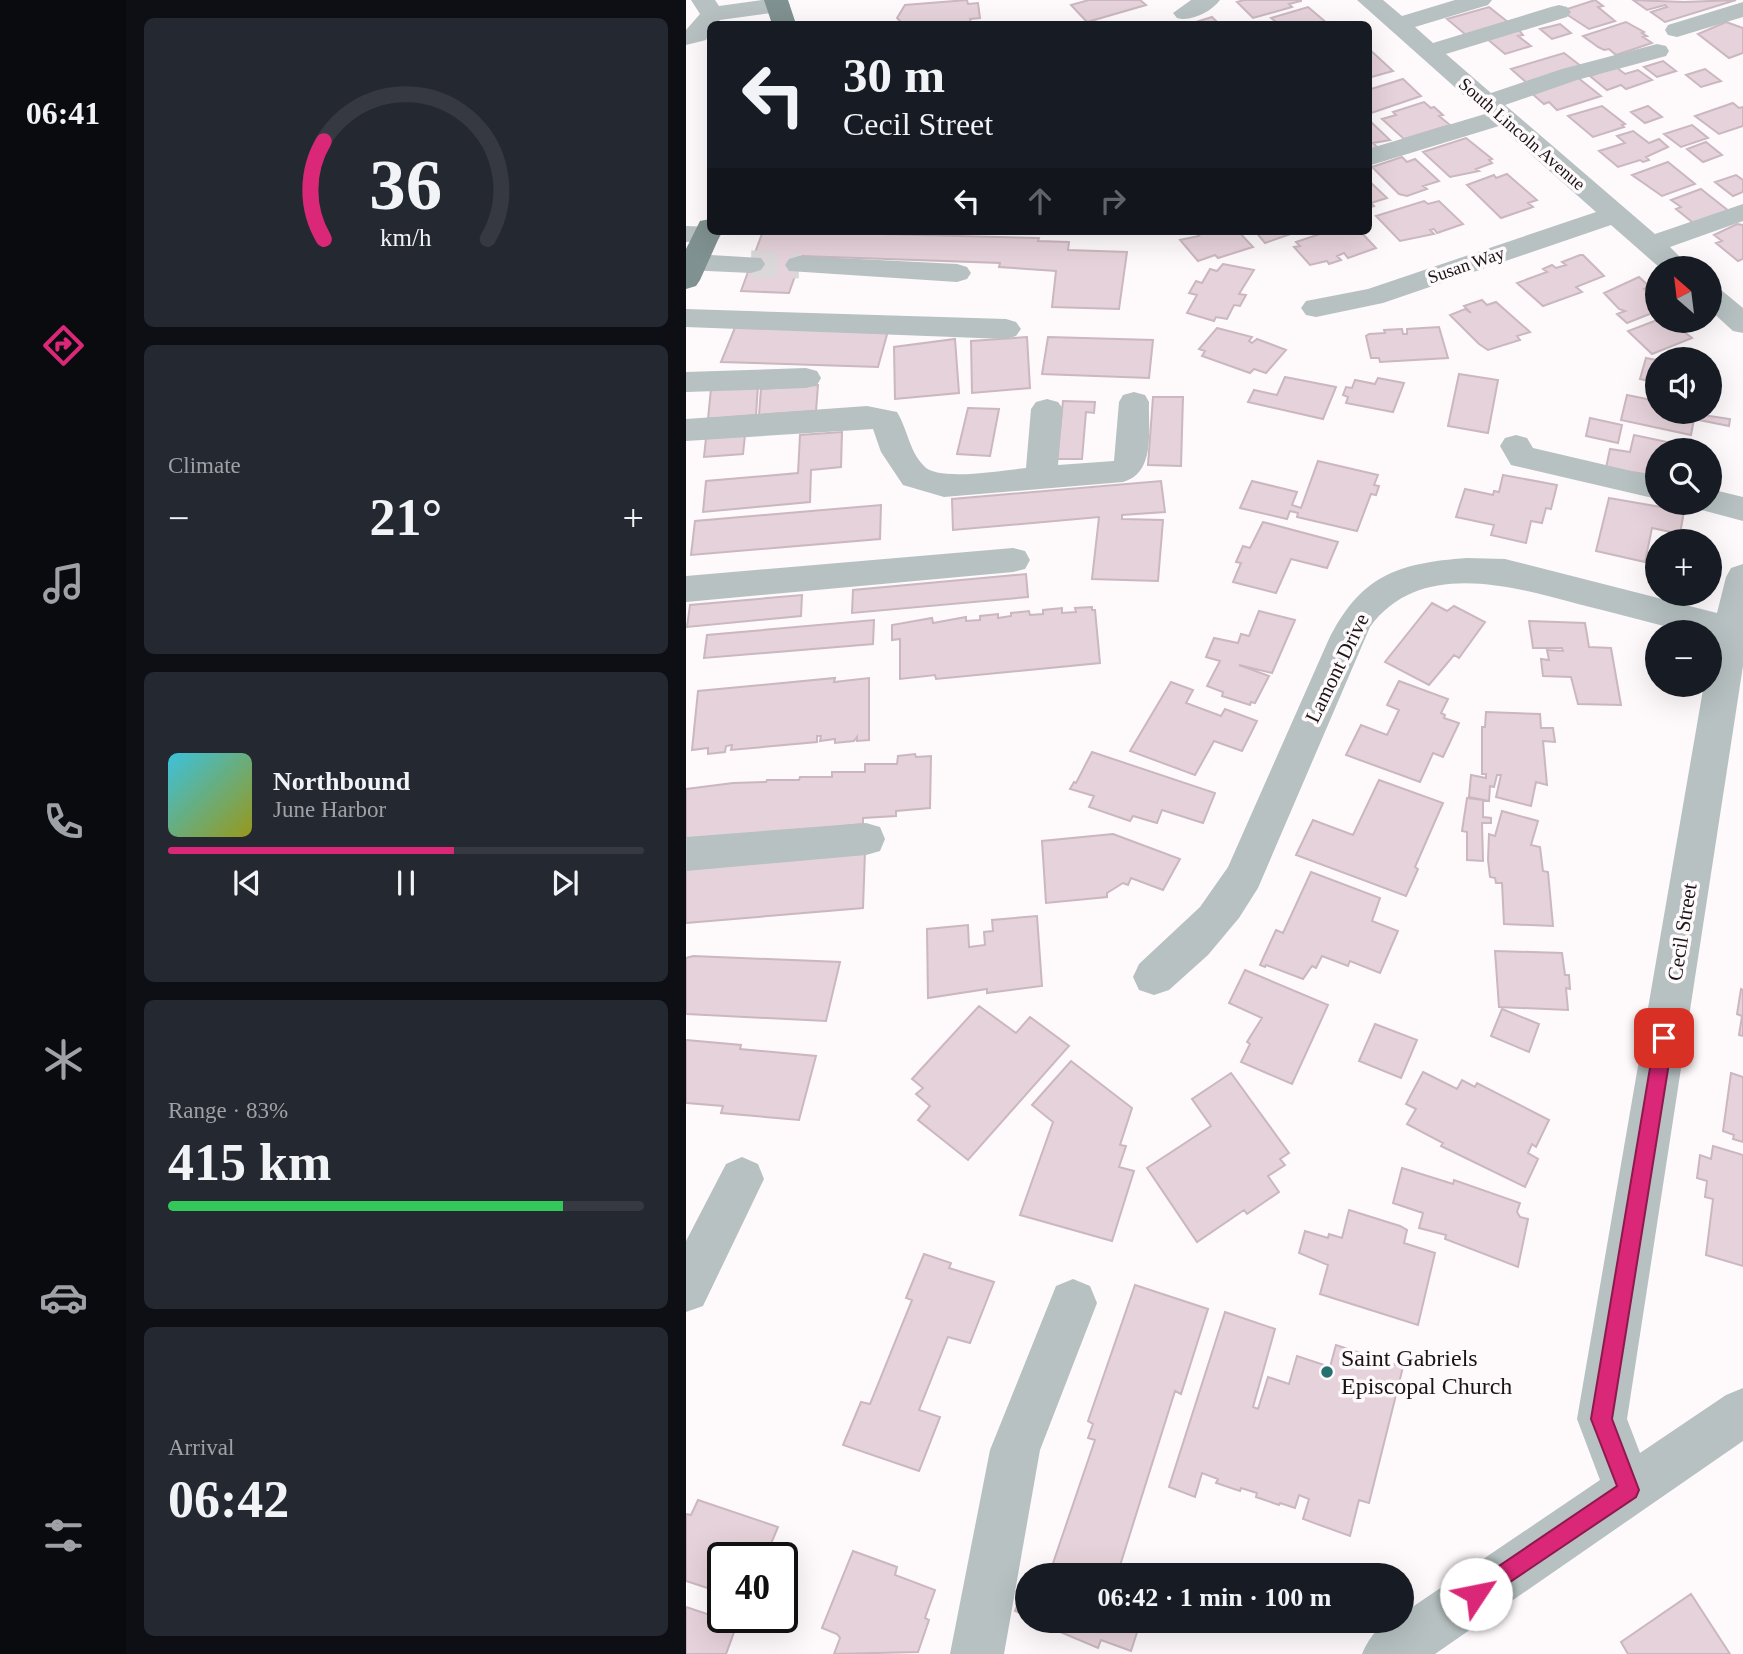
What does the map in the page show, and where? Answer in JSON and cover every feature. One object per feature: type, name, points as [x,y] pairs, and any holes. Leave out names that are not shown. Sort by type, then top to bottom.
[{"type":"main road","points":[[688,274],[701,232]]},
{"type":"street","points":[[1185,13],[1208,0]]},
{"type":"street","name":"South Lincoln Avenue","points":[[1368,0],[1393,30],[1428,52],[1664,256]]},
{"type":"street","points":[[1393,30],[1480,0]]},
{"type":"street","points":[[686,38],[697,35],[707,7],[780,10]]},
{"type":"street","points":[[1677,30],[1743,9]]},
{"type":"street","points":[[1428,52],[1559,12]]},
{"type":"street","points":[[1372,156],[1494,110],[1572,74],[1657,51]]},
{"type":"street","points":[[1650,244],[1743,212]]},
{"type":"street","name":"Susan Way","points":[[1316,308],[1338,306],[1373,297],[1614,215]]},
{"type":"street","points":[[688,274],[751,264]]},
{"type":"street","points":[[799,265],[957,273]]},
{"type":"street","points":[[1722,306],[1743,324]]},
{"type":"street","points":[[686,318],[1006,329]]},
{"type":"street","points":[[686,382],[806,377]]},
{"type":"street","points":[[686,430],[867,417],[886,420],[897,452],[914,477],[944,486],[1123,471],[1132,462],[1134,402]]},
{"type":"street","points":[[1041,478],[1047,409]]},
{"type":"street","points":[[1516,446],[1522,457],[1645,485]]},
{"type":"street","points":[[1722,504],[1743,509]]},
{"type":"street","points":[[686,589],[1013,560]]},
{"type":"street","name":"Lamont Drive","points":[[1154,977],[1194,944],[1224,911],[1244,876],[1346,640],[1360,613],[1375,597],[1406,582],[1435,574],[1467,569],[1505,572],[1731,630]]},
{"type":"street","name":"Cecil Street","points":[[1629,1490],[1602,1419],[1731,630],[1743,577]]},
{"type":"street","points":[[686,854],[866,839]]},
{"type":"street","points":[[686,1289],[742,1179]]},
{"type":"street","points":[[977,1654],[1015,1450],[1073,1303]]},
{"type":"street","points":[[1389,1654],[1743,1412]]},
{"type":"building","points":[[967,0],[968,4],[978,3],[980,18],[970,21],[900,21],[897,18],[905,5]]},
{"type":"building","points":[[1089,0],[1140,0],[1146,5],[1086,21],[1071,5]]},
{"type":"building","points":[[1595,0],[1603,6],[1598,7],[1615,21],[1589,29],[1563,12],[1564,10]]},
{"type":"building","points":[[1633,0],[1736,0],[1665,22],[1651,12],[1667,7],[1665,5],[1647,10]]},
{"type":"building","points":[[1301,1],[1289,4],[1292,7],[1253,18],[1237,2]]},
{"type":"building","points":[[1308,7],[1324,21],[1275,21],[1271,18]]},
{"type":"building","points":[[1489,7],[1508,22],[1466,35],[1447,19]]},
{"type":"building","points":[[1212,17],[1216,21],[1199,21]]},
{"type":"building","points":[[1626,22],[1644,32],[1642,33],[1647,36],[1643,37],[1652,43],[1616,55],[1583,36]]},
{"type":"building","points":[[1726,22],[1743,28],[1743,53],[1729,58],[1698,34]]},
{"type":"building","points":[[1560,24],[1571,33],[1552,39],[1540,29]]},
{"type":"building","points":[[1519,30],[1523,35],[1518,36],[1531,46],[1505,54],[1486,38]]},
{"type":"building","points":[[1372,52],[1393,71],[1372,77]]},
{"type":"building","points":[[1564,53],[1581,66],[1527,83],[1511,69]]},
{"type":"building","points":[[1663,61],[1676,71],[1657,77],[1644,67]]},
{"type":"building","points":[[1616,67],[1625,74],[1638,70],[1652,80],[1626,89],[1621,85],[1607,90],[1590,76]]},
{"type":"building","points":[[1705,69],[1721,81],[1701,87],[1686,75]]},
{"type":"building","points":[[1577,77],[1601,96],[1557,110],[1549,102],[1544,104],[1529,91]]},
{"type":"building","points":[[1403,79],[1421,96],[1372,113],[1372,89]]},
{"type":"building","points":[[1424,102],[1431,108],[1434,107],[1443,115],[1439,116],[1450,125],[1404,139],[1382,119],[1396,115],[1393,112]]},
{"type":"building","points":[[1733,103],[1739,108],[1743,107],[1743,126],[1719,134],[1695,116]]},
{"type":"building","points":[[1602,106],[1625,124],[1622,125],[1624,127],[1593,137],[1568,116]]},
{"type":"building","points":[[1648,106],[1662,117],[1645,123],[1631,112]]},
{"type":"building","points":[[1372,123],[1390,140],[1373,143],[1379,149],[1372,152]]},
{"type":"building","points":[[1692,125],[1708,138],[1681,147],[1664,134]]},
{"type":"building","points":[[1633,131],[1649,143],[1659,139],[1668,147],[1646,157],[1649,160],[1618,167],[1599,151],[1625,143],[1617,136]]},
{"type":"building","points":[[1466,138],[1492,159],[1489,160],[1492,163],[1476,169],[1479,171],[1450,177],[1423,152]]},
{"type":"building","points":[[1706,142],[1722,155],[1703,162],[1687,149]]},
{"type":"building","points":[[1402,157],[1407,162],[1415,159],[1439,181],[1423,186],[1427,189],[1407,196],[1399,194],[1372,167]]},
{"type":"building","points":[[1668,162],[1695,184],[1662,196],[1632,175]]},
{"type":"building","points":[[1507,174],[1537,200],[1528,203],[1533,207],[1501,218],[1467,185],[1494,175],[1496,178]]},
{"type":"building","points":[[1736,175],[1743,180],[1743,192],[1733,196],[1715,182]]},
{"type":"building","points":[[1372,184],[1387,198],[1372,203]]},
{"type":"building","points":[[1701,189],[1730,212],[1696,225],[1676,209],[1681,207],[1671,200]]},
{"type":"building","points":[[1424,201],[1428,204],[1439,201],[1463,224],[1437,233],[1434,229],[1430,230],[1434,234],[1400,241],[1376,216]]},
{"type":"building","points":[[1737,224],[1743,225],[1743,259],[1738,261],[1716,243],[1722,241],[1714,235]]},
{"type":"building","points":[[762,235],[1039,238],[1038,241],[1069,242],[1068,250],[1127,252],[1119,309],[1052,307],[1056,271],[999,267],[1000,263],[802,256],[789,293],[741,291]]},
{"type":"building","points":[[1242,235],[1253,247],[1198,261],[1180,240],[1199,236]]},
{"type":"building","points":[[1258,235],[1288,235],[1265,243]]},
{"type":"building","points":[[1317,235],[1364,235],[1376,248],[1348,258],[1344,253],[1337,256],[1341,260],[1329,264],[1327,261],[1310,265],[1294,247],[1300,246],[1296,242]]},
{"type":"building","points":[[1580,255],[1604,276],[1576,287],[1582,292],[1543,306],[1517,283],[1547,272],[1543,269],[1552,265],[1556,268],[1566,265],[1562,262]]},
{"type":"building","points":[[1223,264],[1254,270],[1239,294],[1246,295],[1240,306],[1234,305],[1227,319],[1216,317],[1214,321],[1187,313],[1197,295],[1189,293],[1196,281],[1202,283],[1210,269],[1217,271]]},
{"type":"building","points":[[1639,277],[1645,282],[1645,316],[1627,323],[1617,314],[1625,311],[1619,309],[1604,293]]},
{"type":"building","points":[[1482,300],[1487,305],[1496,302],[1530,332],[1517,336],[1520,340],[1488,350],[1479,344],[1450,315],[1465,309],[1471,313],[1464,306]]},
{"type":"building","points":[[736,325],[888,331],[878,367],[721,362]]},
{"type":"building","points":[[1645,325],[1645,333],[1686,333],[1692,338],[1670,347],[1645,347],[1628,331]]},
{"type":"building","points":[[1439,327],[1448,358],[1380,362],[1379,358],[1371,358],[1366,336],[1369,334],[1402,329],[1403,334],[1407,334],[1407,329]]},
{"type":"building","points":[[1217,328],[1252,337],[1249,341],[1252,343],[1257,339],[1286,350],[1266,373],[1254,369],[1250,373],[1202,356],[1205,351],[1199,349]]},
{"type":"building","points":[[1027,337],[1030,388],[972,393],[971,341]]},
{"type":"building","points":[[1048,337],[1153,340],[1149,378],[1042,374]]},
{"type":"building","points":[[955,339],[959,393],[895,399],[894,347]]},
{"type":"building","points":[[1645,362],[1645,380],[1640,379]]},
{"type":"building","points":[[1459,374],[1498,380],[1488,433],[1448,426]]},
{"type":"building","points":[[1285,377],[1336,387],[1323,419],[1248,402],[1254,390],[1277,395]]},
{"type":"building","points":[[1378,378],[1404,383],[1393,412],[1346,403],[1348,397],[1343,395],[1346,387],[1352,388],[1355,380],[1375,384]]},
{"type":"building","points":[[758,385],[756,415],[708,419],[711,389]]},
{"type":"building","points":[[818,385],[816,411],[759,415],[761,389]]},
{"type":"building","points":[[1627,395],[1645,399],[1645,424],[1693,424],[1691,435],[1621,420]]},
{"type":"building","points":[[1153,397],[1183,397],[1181,466],[1148,465]]},
{"type":"building","points":[[1063,401],[1095,402],[1094,413],[1086,412],[1082,459],[1057,459]]},
{"type":"building","points":[[968,408],[999,409],[990,456],[957,454]]},
{"type":"building","points":[[1590,418],[1622,425],[1618,443],[1586,436]]},
{"type":"building","points":[[1722,418],[1730,419],[1729,426],[1719,424],[1722,424]]},
{"type":"building","points":[[842,432],[841,467],[811,470],[810,502],[703,512],[706,481],[798,473],[800,435]]},
{"type":"building","points":[[745,435],[743,454],[704,457],[706,438]]},
{"type":"building","points":[[1634,435],[1648,438],[1645,438],[1645,474],[1606,468],[1610,449],[1630,452]]},
{"type":"building","points":[[1318,461],[1378,475],[1374,485],[1379,486],[1376,495],[1371,494],[1357,531],[1297,517],[1298,513],[1290,511],[1287,519],[1240,508],[1252,481],[1297,492],[1292,505],[1301,508]]},
{"type":"building","points":[[1503,475],[1557,485],[1551,509],[1546,508],[1542,523],[1531,521],[1526,543],[1491,535],[1494,525],[1456,517],[1465,489],[1493,495],[1494,491],[1499,492]]},
{"type":"building","points":[[1161,481],[1165,512],[1122,515],[1122,519],[1163,520],[1158,581],[1092,579],[1099,517],[953,530],[952,499]]},
{"type":"building","points":[[1609,498],[1645,504],[1645,515],[1683,515],[1681,529],[1645,529],[1645,562],[1596,551]]},
{"type":"building","points":[[881,505],[880,539],[691,555],[695,521]]},
{"type":"building","points":[[1263,522],[1338,542],[1327,568],[1291,559],[1276,593],[1233,582],[1241,563],[1236,562],[1243,546],[1250,548]]},
{"type":"building","points":[[1026,574],[1028,597],[852,613],[853,590]]},
{"type":"building","points":[[802,595],[801,616],[687,627],[690,605]]},
{"type":"building","points":[[1432,603],[1447,611],[1454,606],[1485,622],[1459,658],[1454,655],[1429,685],[1385,662]]},
{"type":"building","points":[[1092,607],[1092,610],[1095,610],[1100,663],[936,679],[935,675],[900,679],[900,639],[892,640],[892,625],[932,618],[933,623],[966,617],[966,621],[980,620],[980,616],[998,614],[998,618],[1029,611],[1030,615],[1043,614],[1043,610],[1062,608],[1062,613],[1076,612],[1075,608]]},
{"type":"building","points":[[1259,611],[1295,620],[1272,673],[1239,665],[1269,676],[1255,703],[1251,702],[1250,705],[1222,696],[1223,692],[1207,686],[1220,661],[1206,657],[1214,638],[1238,643],[1241,634],[1249,636]]},
{"type":"building","points":[[874,620],[873,644],[704,658],[707,635]]},
{"type":"building","points":[[1529,621],[1585,623],[1589,647],[1611,648],[1621,705],[1578,704],[1571,677],[1543,676],[1541,659],[1549,660],[1547,650],[1563,651],[1562,648],[1533,648]]},
{"type":"building","points":[[835,678],[834,682],[869,678],[869,740],[857,741],[857,737],[854,741],[835,743],[835,739],[820,741],[821,736],[817,736],[817,742],[731,750],[732,745],[726,746],[725,752],[708,754],[708,748],[692,750],[698,691]]},
{"type":"building","points":[[1399,681],[1448,699],[1441,713],[1445,715],[1444,718],[1459,723],[1443,757],[1433,753],[1420,782],[1346,755],[1361,725],[1387,735],[1399,710],[1387,705]]},
{"type":"building","points":[[1171,682],[1193,690],[1186,703],[1221,716],[1225,709],[1257,721],[1242,751],[1214,741],[1195,775],[1130,751]]},
{"type":"building","points":[[1486,712],[1540,714],[1541,728],[1553,728],[1555,742],[1543,741],[1547,785],[1536,782],[1531,806],[1496,797],[1501,775],[1497,775],[1494,787],[1490,786],[1489,801],[1469,797],[1471,775],[1486,778],[1486,774],[1482,774],[1482,727],[1485,727]]},
{"type":"building","points":[[1092,752],[1215,793],[1203,823],[1162,810],[1157,823],[1133,816],[1130,821],[1089,807],[1094,796],[1070,789]]},
{"type":"building","points":[[915,754],[916,757],[931,756],[930,808],[896,811],[896,816],[863,818],[863,824],[686,841],[686,789],[767,780],[799,780],[800,777],[832,777],[832,772],[865,772],[865,764],[897,764],[898,756]]},
{"type":"building","points":[[1379,780],[1443,803],[1415,867],[1418,869],[1406,896],[1296,855],[1313,820],[1353,835]]},
{"type":"building","points":[[1467,798],[1483,800],[1483,817],[1491,818],[1491,823],[1482,823],[1483,861],[1467,860],[1467,832],[1462,831]]},
{"type":"building","points":[[1502,811],[1538,821],[1531,845],[1540,847],[1543,871],[1548,872],[1553,926],[1504,924],[1502,883],[1496,883],[1495,878],[1490,877],[1488,860],[1489,834],[1495,836]]},
{"type":"building","points":[[1113,834],[1180,859],[1163,890],[1131,878],[1128,885],[1123,883],[1107,893],[1107,897],[1046,903],[1042,841]]},
{"type":"building","points":[[865,851],[863,908],[686,923],[686,866]]},
{"type":"building","points":[[1311,872],[1380,898],[1372,921],[1398,931],[1380,973],[1350,961],[1348,966],[1322,956],[1316,968],[1312,966],[1303,979],[1260,965],[1276,930],[1283,933]]},
{"type":"building","points":[[1037,916],[1042,986],[987,993],[987,989],[928,998],[927,929],[968,925],[969,947],[985,945],[984,932],[993,931],[992,920]]},
{"type":"building","points":[[1495,951],[1562,953],[1565,975],[1569,975],[1570,989],[1566,988],[1568,1010],[1499,1007]]},
{"type":"building","points":[[693,956],[840,962],[826,1021],[686,1014],[686,958]]},
{"type":"building","points":[[1245,970],[1328,1005],[1292,1084],[1241,1062],[1250,1044],[1247,1042],[1262,1018],[1229,1003]]},
{"type":"building","points":[[1741,989],[1743,1036],[1739,1035],[1742,1016],[1737,1014]]},
{"type":"building","points":[[979,1006],[1016,1033],[1030,1017],[1069,1046],[968,1160],[918,1120],[930,1106],[916,1094],[923,1088],[912,1079]]},
{"type":"building","points":[[1502,1009],[1539,1024],[1529,1052],[1491,1036]]},
{"type":"building","points":[[1375,1024],[1417,1040],[1401,1078],[1359,1061]]},
{"type":"building","points":[[686,1040],[741,1045],[740,1049],[816,1056],[799,1120],[721,1113],[723,1106],[686,1103]]},
{"type":"building","points":[[1071,1061],[1132,1108],[1120,1145],[1126,1146],[1119,1167],[1134,1171],[1112,1241],[1020,1215],[1053,1122],[1032,1105]]},
{"type":"building","points":[[1423,1072],[1457,1089],[1462,1080],[1475,1087],[1477,1083],[1549,1120],[1536,1147],[1532,1144],[1528,1153],[1538,1159],[1525,1187],[1441,1146],[1443,1143],[1407,1124],[1416,1109],[1406,1104]]},
{"type":"building","points":[[1231,1073],[1289,1153],[1280,1159],[1285,1165],[1268,1176],[1279,1192],[1247,1214],[1244,1210],[1197,1242],[1147,1168],[1211,1126],[1192,1099]]},
{"type":"building","points":[[1731,1073],[1743,1077],[1743,1142],[1733,1139],[1734,1135],[1723,1131]]},
{"type":"building","points":[[1713,1146],[1743,1155],[1743,1266],[1706,1255],[1713,1199],[1705,1197],[1707,1181],[1697,1178],[1700,1155],[1711,1159]]},
{"type":"building","points":[[1402,1168],[1453,1184],[1454,1180],[1520,1203],[1517,1212],[1520,1217],[1528,1219],[1518,1267],[1445,1239],[1446,1235],[1419,1228],[1423,1213],[1393,1203]]},
{"type":"building","points":[[1349,1210],[1400,1226],[1407,1230],[1404,1243],[1435,1253],[1418,1325],[1320,1294],[1328,1265],[1299,1253],[1305,1231],[1328,1238],[1329,1234],[1342,1238]]},
{"type":"building","points":[[924,1254],[951,1263],[949,1268],[994,1282],[970,1343],[948,1337],[919,1410],[940,1417],[919,1471],[843,1445],[861,1402],[870,1404],[912,1300],[906,1298]]},
{"type":"building","points":[[1135,1285],[1208,1309],[1181,1394],[1175,1391],[1121,1563],[1053,1563],[1095,1440],[1088,1438],[1093,1424],[1088,1421]]},
{"type":"building","points":[[1225,1312],[1275,1329],[1253,1407],[1258,1409],[1268,1377],[1289,1384],[1297,1356],[1330,1367],[1336,1345],[1403,1367],[1369,1503],[1359,1500],[1350,1536],[1303,1519],[1309,1499],[1299,1495],[1295,1508],[1280,1503],[1279,1505],[1256,1497],[1257,1493],[1216,1483],[1218,1479],[1202,1473],[1195,1497],[1169,1487]]},
{"type":"building","points":[[698,1500],[778,1527],[772,1542],[707,1542],[707,1588],[686,1581],[686,1514],[691,1515]]},
{"type":"building","points":[[853,1551],[897,1567],[895,1575],[935,1590],[925,1618],[929,1620],[918,1652],[834,1654],[840,1638],[822,1628]]},
{"type":"building","points":[[1691,1594],[1730,1654],[1628,1654],[1621,1642]]},
{"type":"building","points":[[686,1607],[707,1614],[707,1633],[734,1633],[726,1654],[686,1654]]},
{"type":"building","points":[[1063,1633],[1137,1633],[1131,1651],[1101,1640],[1098,1648]]},
{"type":"tunnel","points":[[751,264],[799,265]]},
{"type":"place","name":"Saint Gabriels Episcopal Church","points":[[1327,1372]]},
{"type":"route","points":[[1476,1594],[1629,1490],[1602,1419],[1664,1038]]}]
